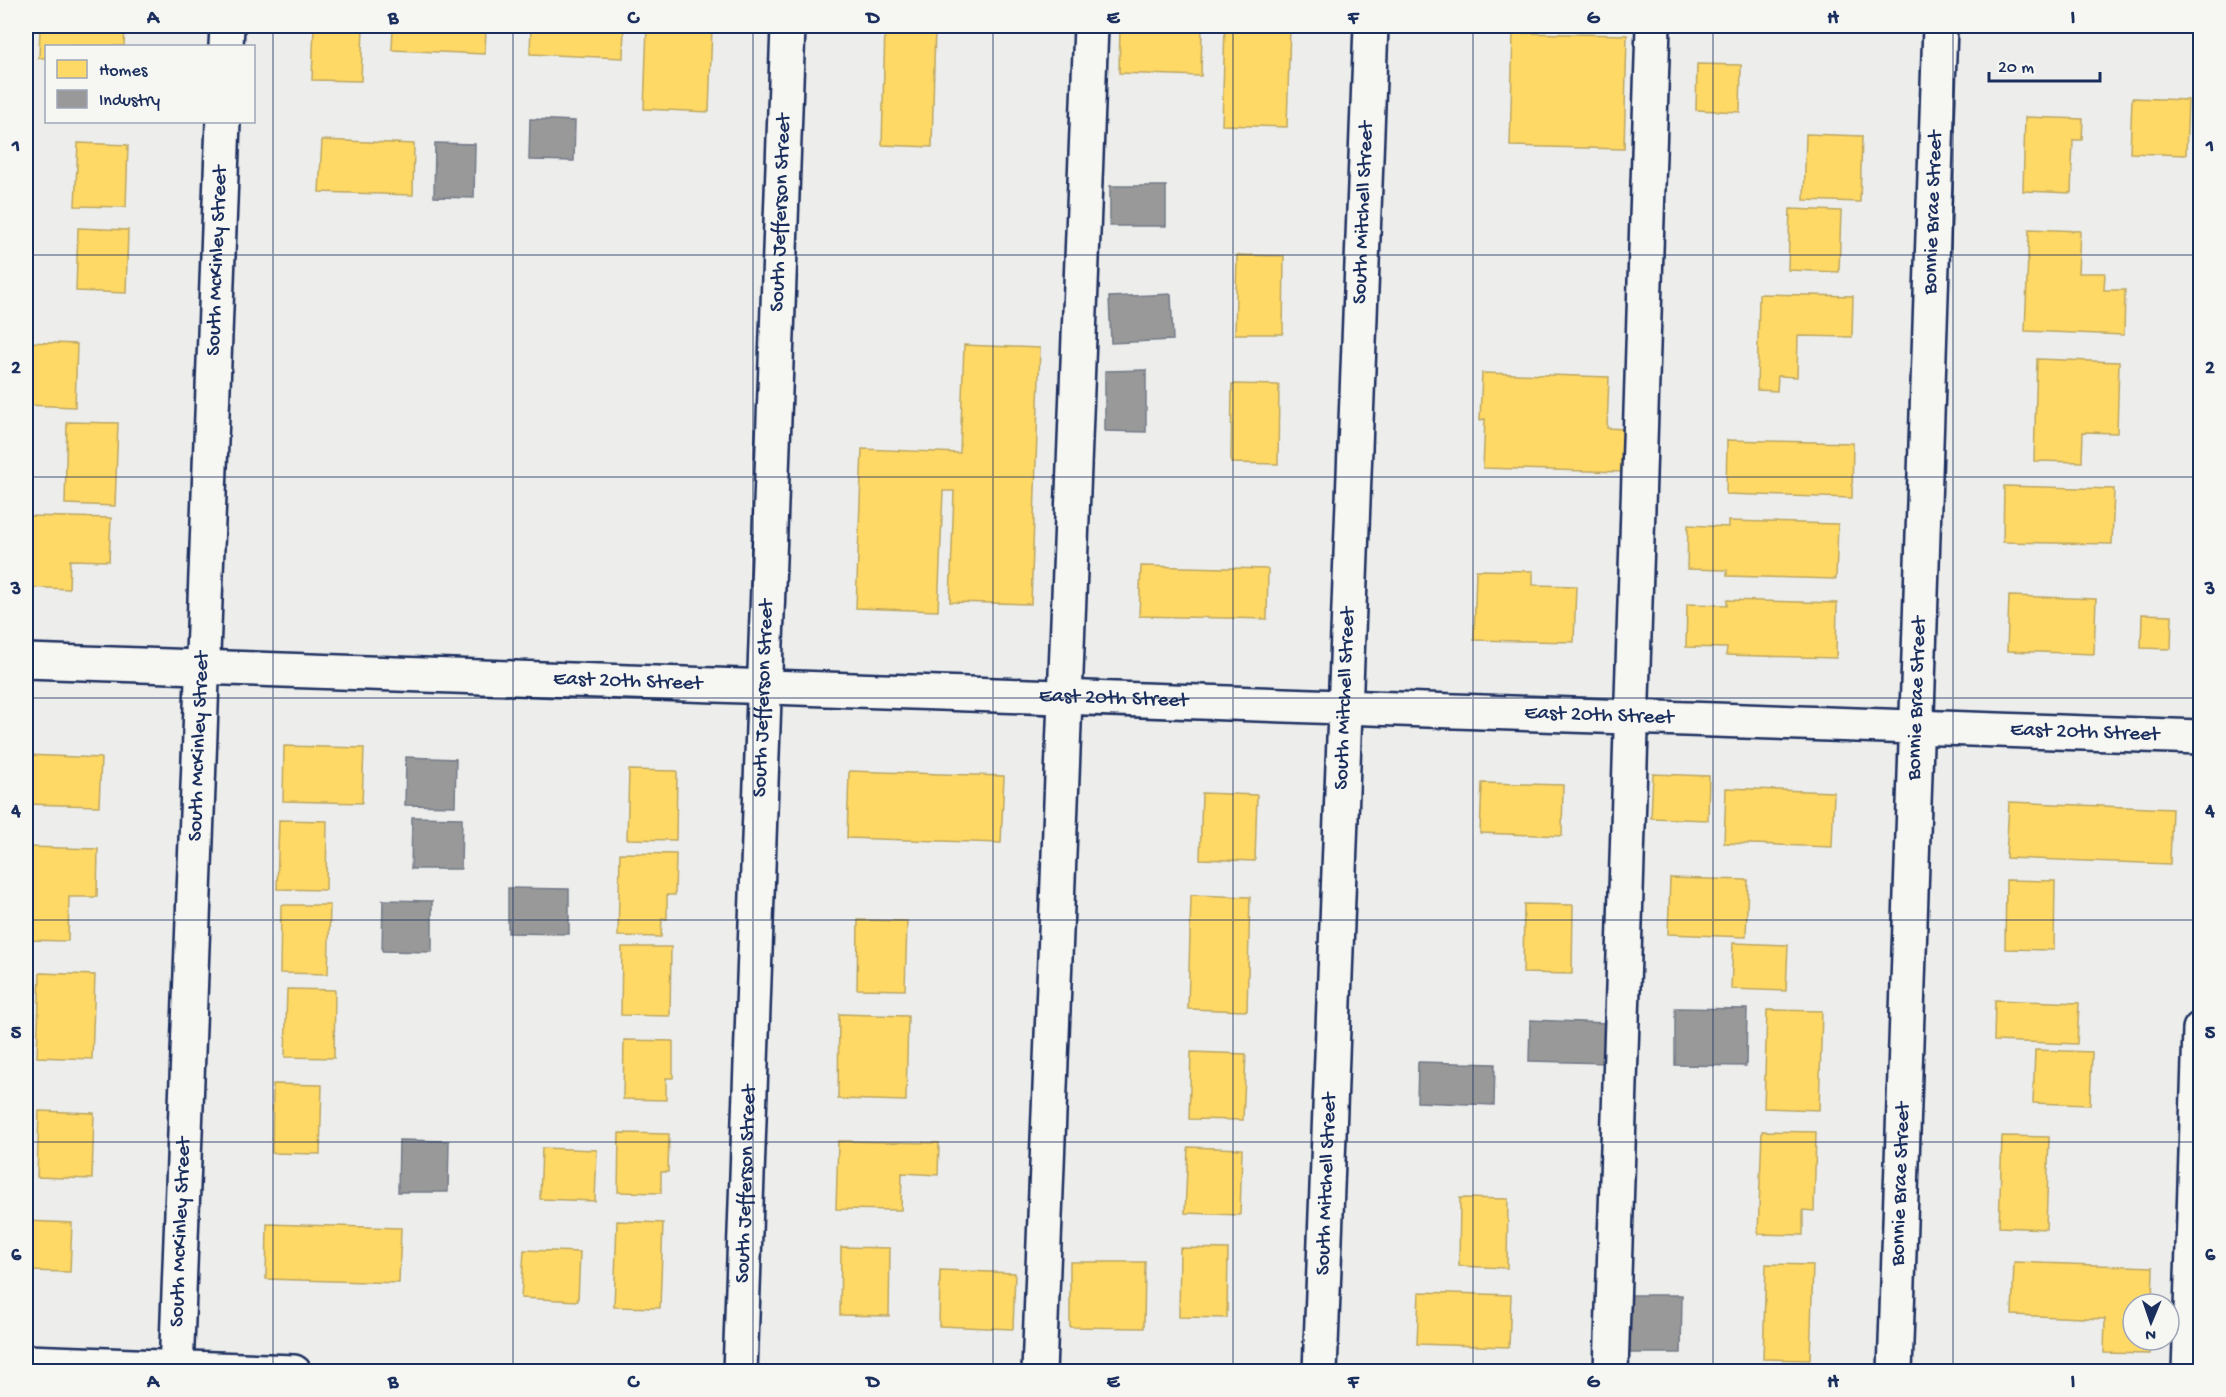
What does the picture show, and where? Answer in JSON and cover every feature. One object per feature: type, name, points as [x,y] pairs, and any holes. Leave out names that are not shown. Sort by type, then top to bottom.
[{"type":"street","points":[[226,45],[227,26]]},
{"type":"street","name":"South Jefferson Street","points":[[740,1371],[788,26]]},
{"type":"street","points":[[1039,1371],[1090,26]]},
{"type":"street","name":"South Mitchell Street","points":[[1320,1371],[1371,26]]},
{"type":"street","points":[[1611,1371],[1653,26]]},
{"type":"street","name":"Bonnie Brae Street","points":[[1894,1371],[1940,26]]},
{"type":"street","name":"South McKinley Street","points":[[176,1370],[223,123]]},
{"type":"street","name":"East 20th Street","points":[[26,661],[2200,737]]},
{"type":"street","points":[[2188,1371],[2200,1029]]},
{"type":"street","points":[[26,1362],[176,1370],[294,1371]]},
{"type":"building: Homes","points":[[40,26],[125,26],[124,45],[45,45],[45,58],[39,58]]},
{"type":"building: Homes","points":[[314,26],[363,26],[361,81],[312,80]]},
{"type":"building: Homes","points":[[393,26],[486,26],[485,54],[392,50]]},
{"type":"building: Homes","points":[[531,26],[624,26],[623,58],[530,54]]},
{"type":"building: Homes","points":[[647,26],[712,26],[709,112],[644,109]]},
{"type":"building: Homes","points":[[885,26],[935,26],[932,147],[882,145]]},
{"type":"building: Homes","points":[[1120,26],[1202,26],[1201,76],[1119,73]]},
{"type":"building: Homes","points":[[1225,26],[1290,26],[1287,127],[1222,125]]},
{"type":"building: Homes","points":[[1513,33],[1627,35],[1624,149],[1510,146]]},
{"type":"building: Homes","points":[[1697,64],[1741,65],[1740,112],[1696,110]]},
{"type":"building: Homes","points":[[2132,98],[2188,100],[2186,155],[2130,153]]},
{"type":"building: Homes","points":[[2025,117],[2083,119],[2082,140],[2073,140],[2071,193],[2023,191]]},
{"type":"building: Homes","points":[[1806,134],[1862,136],[1860,202],[1804,200]]},
{"type":"building: Homes","points":[[322,140],[414,144],[413,195],[319,192]]},
{"type":"building: Homes","points":[[78,143],[128,145],[126,207],[75,206]]},
{"type":"building: Homes","points":[[1790,209],[1841,211],[1839,272],[1788,270]]},
{"type":"building: Homes","points":[[78,228],[128,230],[126,293],[76,291]]},
{"type":"building: Homes","points":[[2029,229],[2080,231],[2078,273],[2105,273],[2104,290],[2125,290],[2124,335],[2025,331]]},
{"type":"building: Homes","points":[[1237,255],[1284,256],[1283,334],[1235,334]]},
{"type":"building: Homes","points":[[1759,294],[1853,296],[1852,337],[1798,336],[1797,377],[1778,376],[1777,391],[1757,390]]},
{"type":"building: Homes","points":[[27,342],[77,344],[75,407],[26,405]]},
{"type":"building: Homes","points":[[964,345],[1040,348],[1031,604],[950,602],[954,491],[943,491],[938,611],[856,608],[862,449],[960,453]]},
{"type":"building: Homes","points":[[2037,359],[2119,362],[2117,433],[2083,432],[2082,462],[2034,461]]},
{"type":"building: Homes","points":[[1482,373],[1609,377],[1607,428],[1625,429],[1623,472],[1483,468],[1485,419],[1480,420]]},
{"type":"building: Homes","points":[[1232,384],[1279,385],[1278,464],[1231,463]]},
{"type":"building: Homes","points":[[67,422],[118,423],[115,506],[65,504]]},
{"type":"building: Homes","points":[[1727,440],[1853,443],[1852,498],[1726,494]]},
{"type":"building: Homes","points":[[2004,486],[2114,489],[2112,544],[2003,542]]},
{"type":"building: Homes","points":[[26,516],[111,518],[109,561],[70,560],[69,589],[26,587]]},
{"type":"building: Homes","points":[[1728,521],[1838,524],[1836,579],[1727,576],[1727,570],[1687,569],[1688,525],[1728,527]]},
{"type":"building: Homes","points":[[1141,566],[1268,569],[1267,619],[1139,616]]},
{"type":"building: Homes","points":[[1476,570],[1533,571],[1533,585],[1576,586],[1574,642],[1474,640]]},
{"type":"building: Homes","points":[[2009,596],[2096,599],[2094,654],[2007,651]]},
{"type":"building: Homes","points":[[1727,600],[1837,603],[1836,658],[1726,655],[1727,648],[1686,647],[1687,604],[1727,605]]},
{"type":"building: Homes","points":[[2142,614],[2172,615],[2171,649],[2141,648]]},
{"type":"building: Homes","points":[[284,746],[364,748],[362,803],[283,801]]},
{"type":"building: Homes","points":[[26,755],[101,758],[99,806],[26,804]]},
{"type":"building: Homes","points":[[629,770],[677,771],[676,840],[627,839]]},
{"type":"building: Homes","points":[[849,771],[1004,776],[1001,843],[847,838]]},
{"type":"building: Homes","points":[[1653,774],[1709,776],[1708,820],[1651,818]]},
{"type":"building: Homes","points":[[1482,783],[1563,785],[1562,836],[1480,833]]},
{"type":"building: Homes","points":[[1726,788],[1834,792],[1832,847],[1724,843]]},
{"type":"building: Homes","points":[[1202,793],[1257,795],[1255,861],[1200,859]]},
{"type":"building: Homes","points":[[2009,802],[2172,809],[2170,864],[2006,858]]},
{"type":"building: Homes","points":[[279,820],[327,821],[326,890],[277,889]]},
{"type":"building: Homes","points":[[26,847],[98,849],[97,897],[69,897],[68,941],[26,940]]},
{"type":"building: Homes","points":[[620,853],[676,854],[675,895],[667,895],[667,919],[662,918],[661,937],[618,936]]},
{"type":"building: Homes","points":[[1670,878],[1748,880],[1746,937],[1668,934]]},
{"type":"building: Homes","points":[[2006,880],[2055,881],[2054,950],[2005,949]]},
{"type":"building: Homes","points":[[1191,895],[1250,897],[1247,1011],[1188,1009]]},
{"type":"building: Homes","points":[[1524,904],[1573,905],[1572,974],[1523,973]]},
{"type":"building: Homes","points":[[281,905],[330,905],[328,974],[280,973]]},
{"type":"building: Homes","points":[[858,920],[907,921],[905,990],[857,989]]},
{"type":"building: Homes","points":[[1733,943],[1788,945],[1786,991],[1731,989]]},
{"type":"building: Homes","points":[[622,947],[671,947],[670,1016],[621,1015]]},
{"type":"building: Homes","points":[[40,973],[95,975],[92,1059],[37,1057]]},
{"type":"building: Homes","points":[[287,989],[335,990],[334,1058],[285,1057]]},
{"type":"building: Homes","points":[[1995,1000],[2079,1003],[2077,1044],[1994,1041]]},
{"type":"building: Homes","points":[[1767,1010],[1822,1011],[1819,1110],[1764,1108]]},
{"type":"building: Homes","points":[[839,1014],[908,1016],[906,1101],[838,1099]]},
{"type":"building: Homes","points":[[624,1040],[673,1041],[673,1078],[666,1078],[666,1100],[623,1099]]},
{"type":"building: Homes","points":[[2035,1050],[2092,1052],[2090,1105],[2033,1103]]},
{"type":"building: Homes","points":[[1191,1052],[1246,1054],[1243,1120],[1189,1119]]},
{"type":"building: Homes","points":[[273,1084],[322,1085],[320,1154],[272,1153]]},
{"type":"building: Homes","points":[[39,1111],[94,1113],[92,1179],[37,1177]]},
{"type":"building: Homes","points":[[1762,1131],[1816,1132],[1814,1211],[1803,1210],[1803,1235],[1758,1234]]},
{"type":"building: Homes","points":[[619,1133],[669,1134],[668,1172],[661,1172],[661,1193],[618,1192]]},
{"type":"building: Homes","points":[[2002,1136],[2049,1137],[2046,1229],[1999,1227]]},
{"type":"building: Homes","points":[[838,1141],[939,1143],[938,1175],[902,1173],[901,1210],[836,1209]]},
{"type":"building: Homes","points":[[1188,1147],[1242,1149],[1240,1215],[1185,1213]]},
{"type":"building: Homes","points":[[542,1148],[597,1150],[595,1201],[540,1199]]},
{"type":"building: Homes","points":[[1460,1198],[1508,1199],[1507,1268],[1459,1266]]},
{"type":"building: Homes","points":[[26,1221],[72,1223],[70,1272],[26,1271]]},
{"type":"building: Homes","points":[[617,1221],[663,1223],[660,1308],[614,1307]]},
{"type":"building: Homes","points":[[267,1224],[401,1228],[399,1283],[266,1279]]},
{"type":"building: Homes","points":[[841,1247],[890,1248],[889,1316],[840,1315]]},
{"type":"building: Homes","points":[[1180,1248],[1228,1249],[1227,1318],[1179,1317]]},
{"type":"building: Homes","points":[[524,1250],[580,1252],[578,1301],[521,1298]]},
{"type":"building: Homes","points":[[1070,1262],[1145,1262],[1144,1328],[1070,1327]]},
{"type":"building: Homes","points":[[2014,1262],[2153,1267],[2152,1292],[2121,1292],[2121,1352],[2150,1352],[2150,1354],[2104,1353],[2105,1319],[2012,1315]]},
{"type":"building: Homes","points":[[1766,1264],[1813,1265],[1810,1360],[1763,1359]]},
{"type":"building: Homes","points":[[940,1270],[1015,1273],[1013,1329],[939,1326]]},
{"type":"building: Homes","points":[[1419,1292],[1511,1295],[1509,1347],[1417,1344]]},
{"type":"building: Industry","points":[[530,119],[575,121],[574,161],[529,160]]},
{"type":"building: Industry","points":[[435,143],[475,144],[474,198],[434,197]]},
{"type":"building: Industry","points":[[1110,186],[1166,186],[1166,226],[1110,226]]},
{"type":"building: Industry","points":[[1171,294],[1173,340],[1111,343],[1109,297]]},
{"type":"building: Industry","points":[[1146,370],[1146,432],[1105,431],[1105,371]]},
{"type":"building: Industry","points":[[406,757],[456,759],[455,806],[405,805]]},
{"type":"building: Industry","points":[[412,817],[462,818],[461,869],[411,869]]},
{"type":"building: Industry","points":[[508,888],[569,889],[569,934],[508,933]]},
{"type":"building: Industry","points":[[383,900],[432,901],[432,952],[382,951]]},
{"type":"building: Industry","points":[[1675,1008],[1747,1009],[1746,1066],[1675,1065]]},
{"type":"building: Industry","points":[[1530,1020],[1608,1023],[1607,1063],[1529,1061]]},
{"type":"building: Industry","points":[[1418,1062],[1495,1064],[1494,1105],[1417,1102]]},
{"type":"building: Industry","points":[[399,1140],[449,1141],[448,1192],[398,1192]]},
{"type":"building: Industry","points":[[1629,1295],[1682,1295],[1681,1353],[1628,1353]]}]
